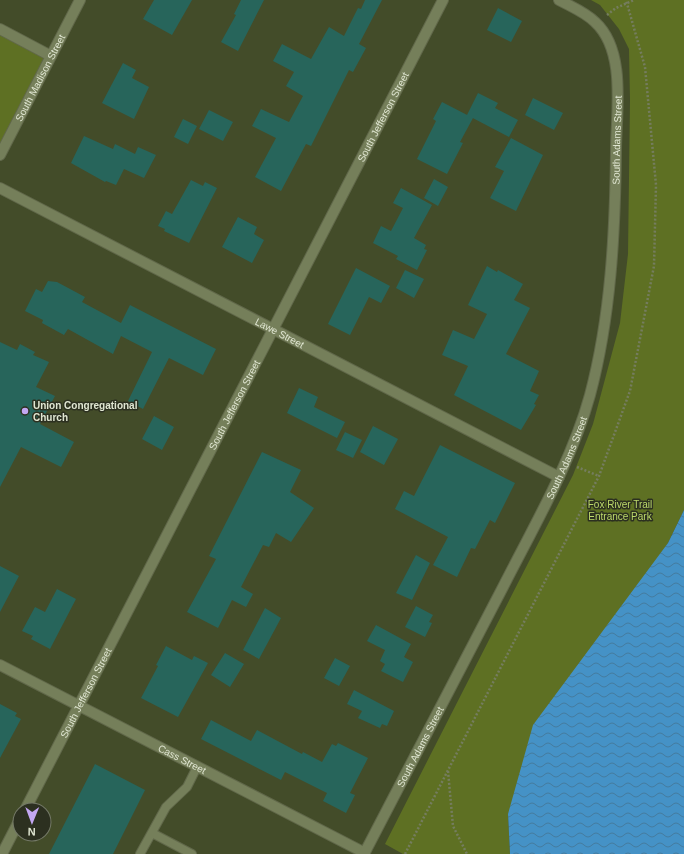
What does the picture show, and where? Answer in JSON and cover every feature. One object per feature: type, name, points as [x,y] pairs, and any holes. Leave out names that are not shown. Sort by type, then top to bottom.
[{"type":"street","name":"South Madison Street","points":[[0,155],[80,0]]},
{"type":"street","name":"South Jefferson Street","points":[[29,802],[443,0]]},
{"type":"street","name":"South Adams Street","points":[[365,854],[559,478],[589,397],[598,360],[606,313],[612,262],[615,203],[617,74],[611,43],[598,24],[586,14],[559,0]]},
{"type":"street","points":[[0,29],[52,56]]},
{"type":"street","name":"Lawe Street","points":[[0,188],[559,478]]},
{"type":"street","name":"Cass Street","points":[[0,665],[365,854]]},
{"type":"street","points":[[2,854],[12,835]]},
{"type":"lane","points":[[140,854],[166,807],[187,787],[197,767]]},
{"type":"lane","points":[[152,833],[192,854]]},
{"type":"path","points":[[598,24],[616,8],[634,0]]},
{"type":"path","points":[[565,462],[599,476]]},
{"type":"path","points":[[448,770],[453,826],[467,854]]},
{"type":"green space","name":"Fox River Trail Entrance Park","points":[[591,0],[684,0],[684,510],[668,543],[508,814],[510,854],[403,854],[385,844],[573,475],[593,424],[620,323],[628,254],[630,100],[629,49],[619,29],[600,5]]},
{"type":"green space","points":[[0,29],[51,56],[0,155]]},
{"type":"water","points":[[684,510],[684,854],[510,854],[508,814],[533,725],[668,543]]},
{"type":"building","points":[[154,0],[192,0],[172,35],[143,19]]},
{"type":"building","points":[[241,0],[264,0],[238,51],[221,42],[236,15],[234,14]]},
{"type":"building","points":[[365,0],[382,0],[359,44],[366,48],[353,72],[349,70],[311,146],[306,144],[281,191],[255,177],[276,138],[252,126],[261,109],[289,122],[303,96],[286,86],[294,72],[273,61],[282,44],[311,59],[329,27],[344,36],[358,8],[361,9]]},
{"type":"building","points":[[498,8],[522,21],[511,42],[487,30]]},
{"type":"building","points":[[123,63],[136,70],[132,78],[149,87],[134,119],[102,103]]},
{"type":"building","points":[[478,93],[498,103],[495,108],[518,120],[509,137],[467,115]]},
{"type":"building","points":[[533,98],[563,113],[554,130],[525,115]]},
{"type":"building","points":[[442,102],[473,118],[460,142],[463,143],[447,174],[417,159],[436,121],[433,119]]},
{"type":"building","points":[[209,110],[233,122],[223,141],[199,129]]},
{"type":"building","points":[[183,119],[197,126],[188,144],[174,137]]},
{"type":"building","points":[[84,136],[113,149],[115,144],[135,154],[138,147],[156,155],[144,178],[124,169],[116,185],[106,181],[105,182],[71,163]]},
{"type":"building","points":[[511,138],[543,155],[516,211],[490,198],[504,171],[495,167]]},
{"type":"building","points":[[434,179],[448,187],[438,206],[424,198]]},
{"type":"building","points":[[191,180],[203,186],[205,182],[217,188],[189,243],[164,231],[165,229],[158,226],[166,211],[172,214]]},
{"type":"building","points":[[401,188],[432,205],[414,238],[426,245],[424,249],[427,250],[417,270],[396,259],[398,256],[373,243],[381,226],[391,231],[403,208],[393,203]]},
{"type":"building","points":[[238,217],[257,227],[254,234],[264,240],[252,263],[222,247]]},
{"type":"building","points":[[487,266],[497,272],[498,270],[523,284],[514,300],[530,308],[506,354],[539,371],[530,391],[539,395],[534,404],[536,405],[521,430],[454,395],[468,366],[442,355],[453,330],[474,339],[487,314],[468,305]]},
{"type":"building","points":[[356,268],[390,286],[381,303],[369,297],[350,335],[328,324]]},
{"type":"building","points":[[405,270],[424,279],[414,298],[396,288]]},
{"type":"building","points":[[48,281],[57,282],[85,297],[82,302],[121,323],[130,305],[216,349],[203,375],[169,358],[143,409],[128,401],[152,352],[121,336],[113,354],[68,329],[64,335],[42,323],[43,320],[25,311],[36,289],[42,292]]},
{"type":"building","name":"Union Congregational Church","points":[[0,342],[17,350],[20,344],[35,352],[33,355],[49,362],[36,387],[55,396],[40,424],[74,442],[61,467],[21,447],[0,487]]},
{"type":"building","points":[[299,388],[318,397],[314,407],[345,422],[337,438],[287,413]]},
{"type":"building","points":[[154,416],[174,427],[162,450],[142,439]]},
{"type":"building","points":[[373,426],[398,439],[384,465],[360,452]]},
{"type":"building","points":[[345,432],[362,440],[353,458],[336,450]]},
{"type":"building","points":[[440,445],[515,483],[495,523],[490,520],[475,549],[471,548],[457,577],[433,565],[448,537],[395,509],[404,491],[414,496]]},
{"type":"building","points":[[262,452],[301,470],[290,492],[314,508],[291,542],[276,533],[269,547],[263,545],[241,587],[253,594],[246,607],[232,600],[218,628],[187,612],[216,559],[209,556]]},
{"type":"building","points":[[416,555],[430,563],[412,600],[396,593]]},
{"type":"building","points":[[0,566],[19,576],[0,612]]},
{"type":"building","points":[[57,589],[76,599],[50,649],[31,639],[33,636],[22,631],[35,607],[45,612]]},
{"type":"building","points":[[416,606],[433,615],[429,622],[432,623],[425,637],[405,627]]},
{"type":"building","points":[[265,608],[281,618],[259,659],[243,650]]},
{"type":"building","points":[[376,625],[411,644],[404,657],[413,662],[403,682],[381,671],[385,664],[380,661],[385,650],[367,641]]},
{"type":"building","points":[[166,646],[192,660],[194,656],[208,663],[178,717],[141,698],[158,666],[156,665]]},
{"type":"building","points":[[225,653],[244,664],[230,687],[211,675]]},
{"type":"building","points":[[335,658],[350,666],[339,686],[324,678]]},
{"type":"building","points":[[354,690],[394,711],[387,726],[382,724],[380,728],[358,718],[362,711],[347,704]]},
{"type":"building","points":[[0,704],[17,713],[15,716],[21,719],[0,758]]},
{"type":"building","points":[[211,720],[251,741],[257,730],[302,754],[303,752],[322,762],[332,744],[336,746],[338,743],[368,758],[350,793],[355,795],[346,813],[323,801],[327,793],[285,772],[281,780],[201,739]]},
{"type":"building","points":[[95,764],[145,790],[113,854],[49,854]]},
{"type":"place","name":"Union Congregational Church","points":[[25,411]]}]
